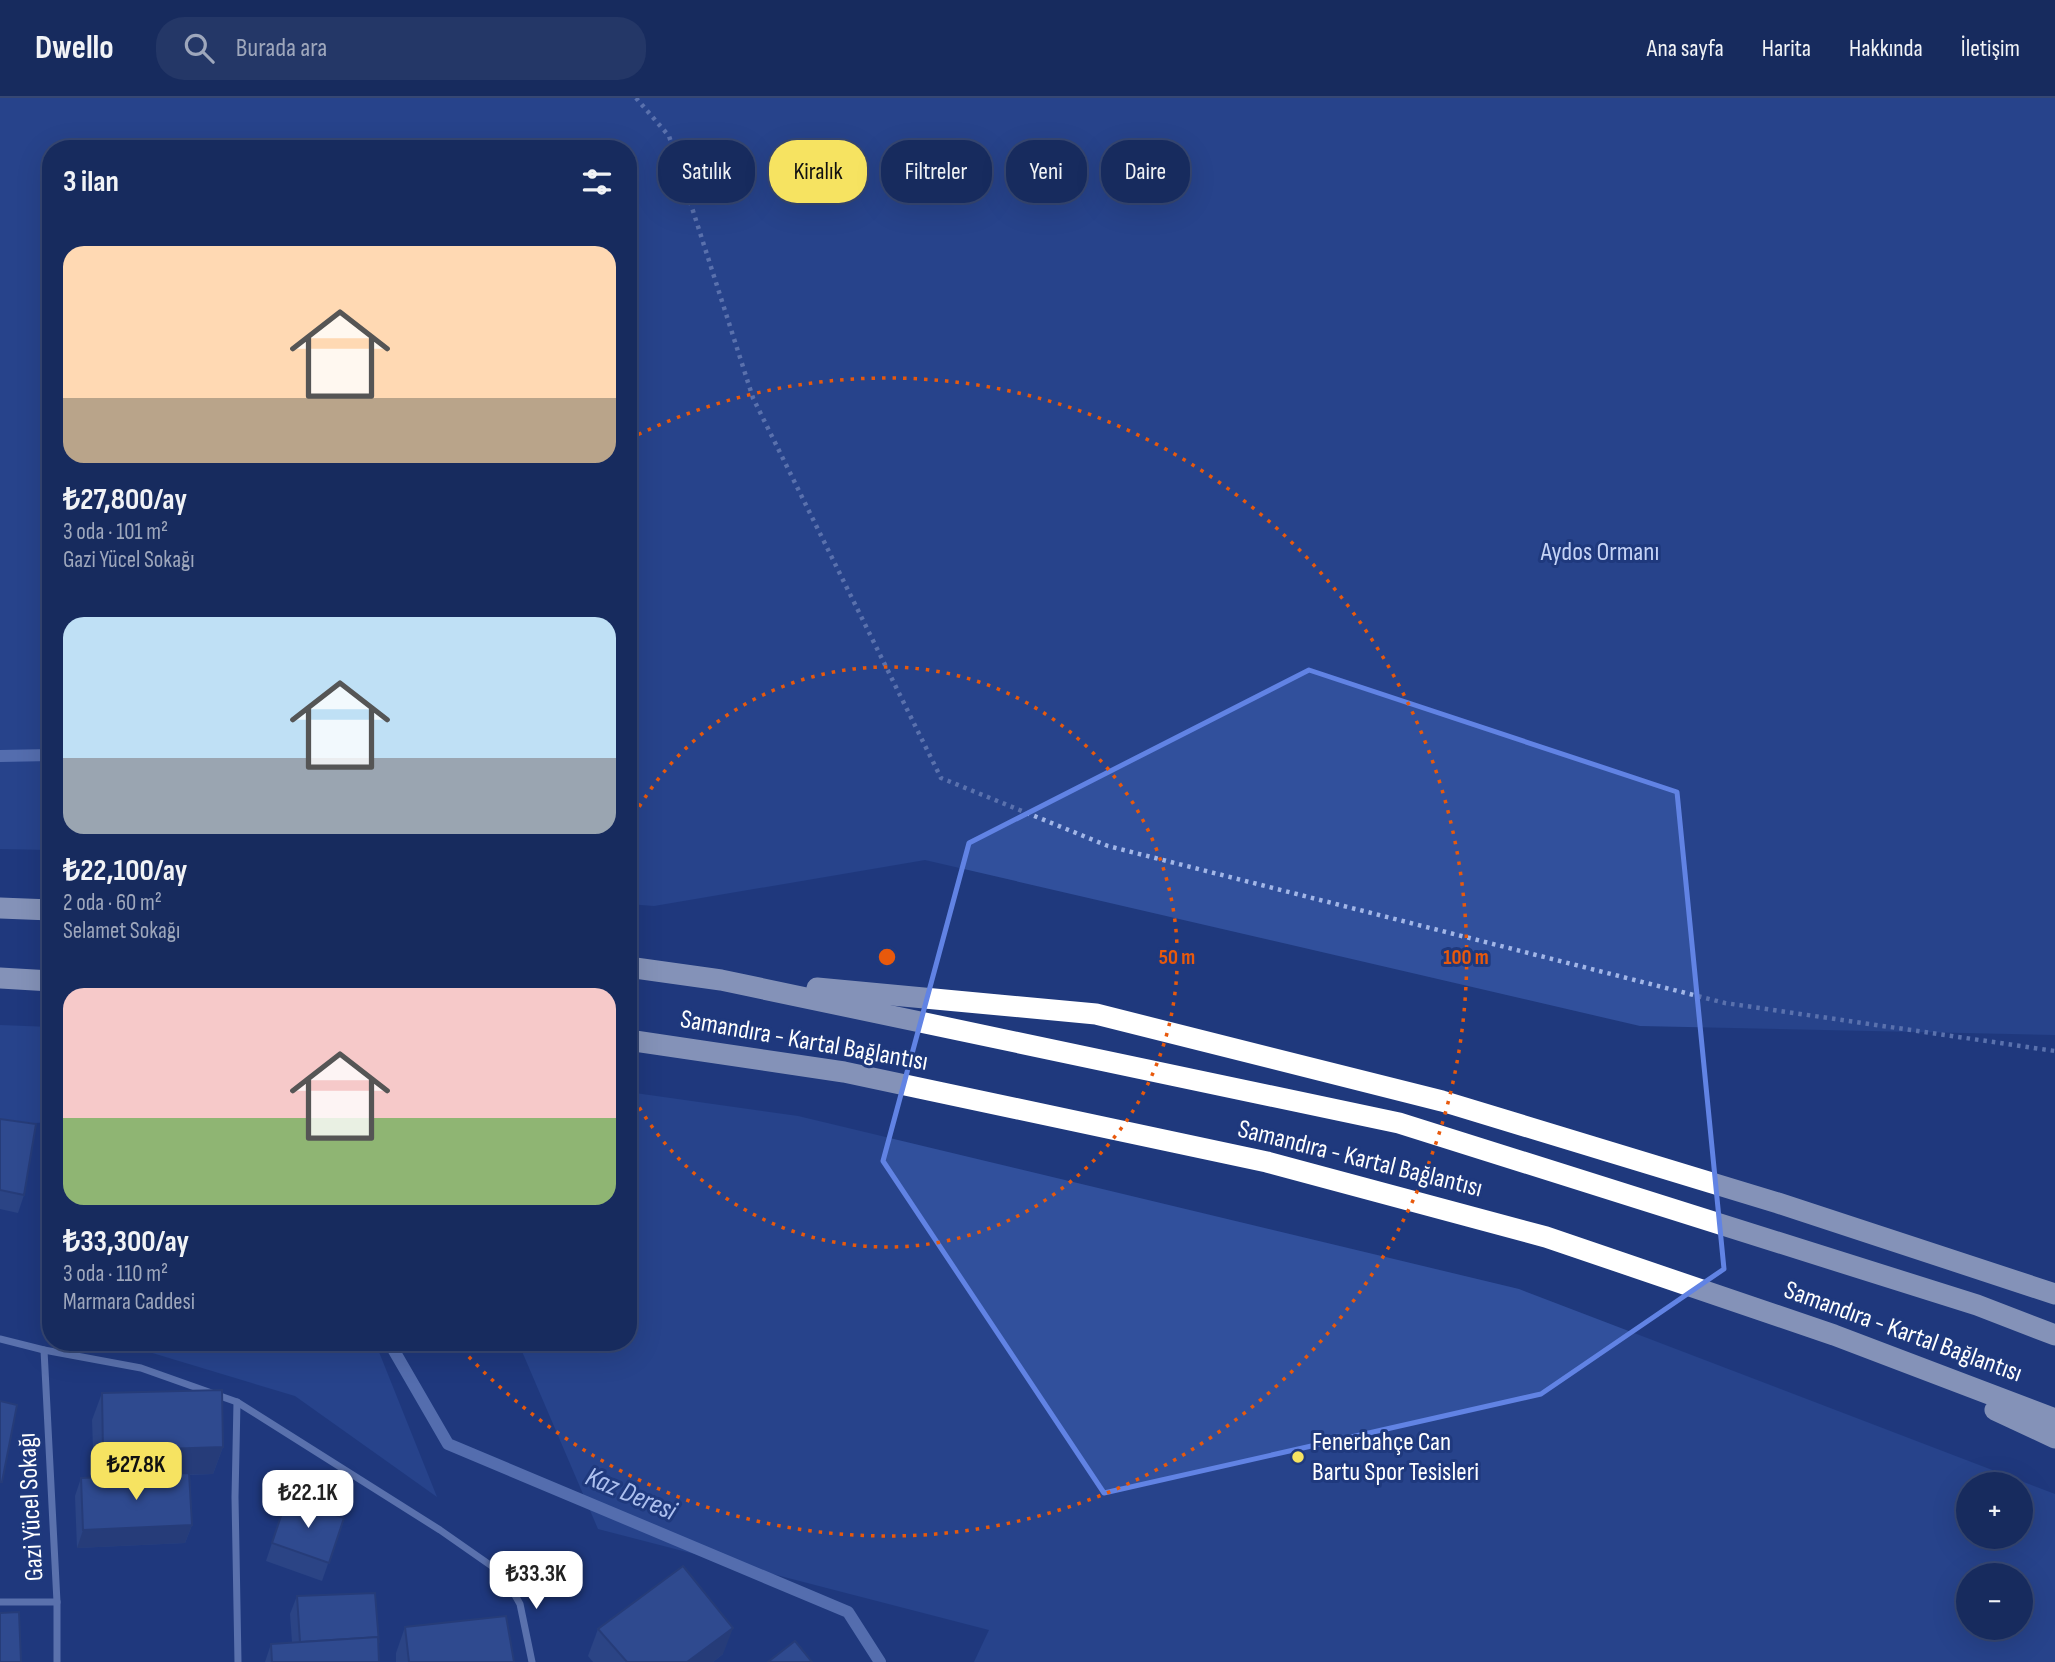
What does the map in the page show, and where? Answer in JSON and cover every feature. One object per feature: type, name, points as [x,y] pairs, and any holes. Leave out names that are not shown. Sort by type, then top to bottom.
[{"type":"highway","points":[[0,908],[42,910]]},
{"type":"highway","name":"Samandıra - Kartal Bağlantısı","points":[[637,968],[721,979],[1399,1123],[1977,1305],[2055,1335]]},
{"type":"highway","points":[[0,978],[42,980]]},
{"type":"highway","points":[[721,979],[1096,1014],[1442,1101],[1779,1203],[2055,1294]]},
{"type":"highway","name":"Samandıra - Kartal Bağlantısı","points":[[637,1041],[844,1072],[1267,1162],[1546,1237],[1834,1335],[2055,1419]]},
{"type":"highway","points":[[1834,1335],[2055,1438]]},
{"type":"street","points":[[0,1339],[42,1350]]},
{"type":"street","name":"Gazi Yücel Sokağı","points":[[44,1351],[57,1602],[57,1662]]},
{"type":"street","points":[[49,1351],[141,1368],[237,1402],[440,1530],[503,1574],[520,1604],[532,1662]]},
{"type":"street","points":[[237,1402],[235,1497],[238,1662]]},
{"type":"street","points":[[0,1602],[57,1602]]},
{"type":"path","points":[[636,98],[669,136],[753,398],[941,778],[1108,846],[1726,1003],[2055,1051]]},
{"type":"highlighted area","points":[[1309,670],[1677,792],[1724,1269],[1541,1394],[1104,1493],[883,1161],[969,843]]},
{"type":"green space","name":"Aydos Ormanı","points":[[0,98],[2055,98],[2055,1035],[1640,1026],[925,860],[654,906],[637,905],[637,140],[42,140],[42,850],[0,849]]},
{"type":"green space","points":[[0,1025],[42,1027],[42,1123],[0,1125]]},
{"type":"green space","points":[[637,1093],[798,1116],[1519,1289],[1997,1472],[1956,1472],[1956,1549],[2033,1549],[2033,1486],[2055,1494],[2055,1662],[974,1662],[989,1630],[598,1529],[522,1351],[637,1351]]},
{"type":"green space","points":[[146,1351],[379,1351],[437,1497],[295,1396]]},
{"type":"building","points":[[0,1119],[36,1124],[24,1195],[0,1190]]},
{"type":"building","points":[[222,1390],[223,1447],[103,1451],[102,1393]]},
{"type":"building","points":[[0,1401],[17,1405],[2,1482],[0,1482]]},
{"type":"building","points":[[189,1473],[192,1525],[83,1530],[81,1478]]},
{"type":"building","points":[[287,1498],[344,1518],[329,1563],[272,1543]]},
{"type":"building","points":[[683,1566],[733,1628],[687,1662],[627,1662],[598,1629]]},
{"type":"building","points":[[375,1593],[379,1643],[378,1637],[300,1642],[297,1596]]},
{"type":"building","points":[[19,1612],[21,1662],[0,1662],[0,1613]]},
{"type":"building","points":[[506,1616],[514,1662],[409,1662],[405,1627]]},
{"type":"building","points":[[378,1637],[379,1662],[272,1662],[271,1644]]},
{"type":"building","points":[[795,1641],[812,1662],[768,1662]]},
{"type":"waterway","name":"Kaz Deresi","points":[[0,756],[42,755]]},
{"type":"waterway","name":"Kaz Deresi","points":[[394,1351],[448,1444],[848,1612],[880,1662]]},
{"type":"place","name":"Fenerbahçe Can Bartu Spor Tesisleri","points":[[1298,1457]]}]
